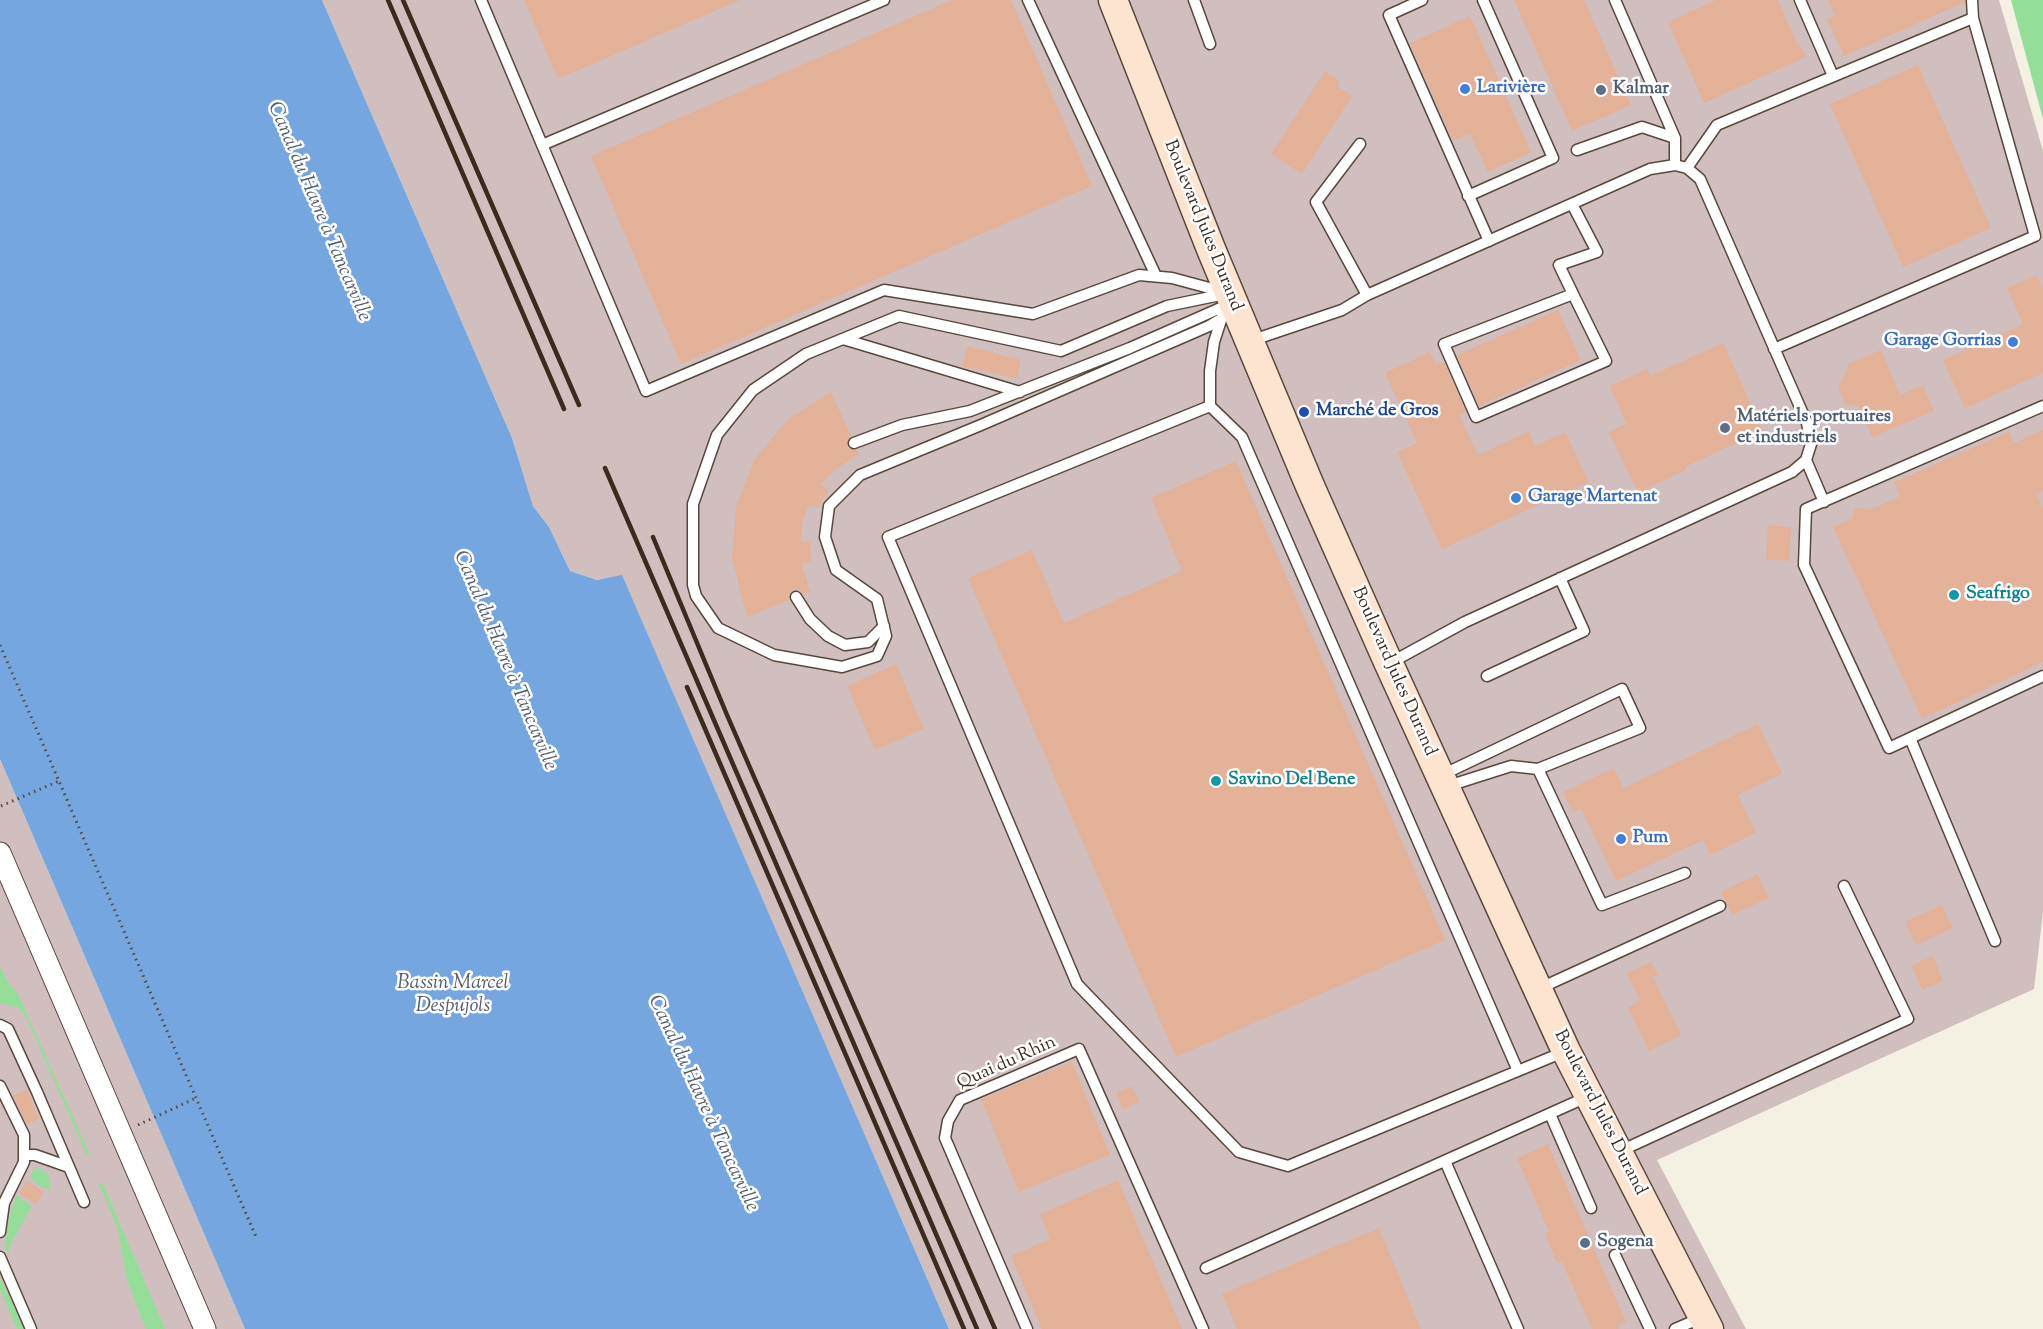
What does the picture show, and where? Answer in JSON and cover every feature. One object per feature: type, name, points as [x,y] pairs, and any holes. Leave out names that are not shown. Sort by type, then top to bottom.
[{"type":"main road","name":"Boulevard Jules Durand","points":[[1113,0],[1225,306],[1250,341],[1310,486],[1389,664],[1566,1051],[1706,1323]]},
{"type":"street","points":[[0,853],[205,1329]]},
{"type":"lane","points":[[481,0],[646,391],[884,290],[1033,314],[1139,275],[1172,278],[1225,306]]},
{"type":"lane","points":[[542,145],[884,0]]},
{"type":"lane","points":[[1028,0],[1156,276]]},
{"type":"lane","points":[[1194,0],[1210,44]]},
{"type":"lane","points":[[1422,0],[1389,15],[1489,241]]},
{"type":"lane","points":[[1468,196],[1553,158],[1483,0]]},
{"type":"lane","points":[[1616,0],[1675,138],[1675,165]]},
{"type":"lane","points":[[1800,0],[1833,76]]},
{"type":"lane","points":[[1774,350],[2035,236],[1973,18],[1972,0]]},
{"type":"lane","points":[[1687,168],[1717,125],[1973,18]]},
{"type":"lane","points":[[1577,150],[1642,127],[1675,138]]},
{"type":"lane","points":[[1360,144],[1316,202],[1367,295]]},
{"type":"lane","points":[[1250,341],[1342,310],[1367,295],[1650,169],[1675,165],[1687,168],[1700,179],[1807,423],[1810,444],[1806,460],[1792,472],[1465,622],[1389,664]]},
{"type":"lane","points":[[1572,204],[1597,252],[1558,265],[1573,294],[1606,361],[1476,417],[1444,344],[1573,294]]},
{"type":"lane","points":[[1167,306],[1225,306],[1002,416],[860,475],[829,506],[825,537],[836,570],[877,599],[886,636],[877,656],[842,668],[774,655],[718,628],[696,596],[693,585],[693,504],[717,435],[753,390],[806,354],[898,316],[1061,351],[1167,306]]},
{"type":"lane","points":[[854,443],[902,425],[970,411],[1130,348],[1225,306]]},
{"type":"lane","points":[[1225,306],[1212,352],[1210,406],[1242,437],[1518,1071]]},
{"type":"lane","points":[[843,339],[1020,392]]},
{"type":"lane","points":[[1210,406],[888,537],[1077,984],[1239,1152],[1288,1166],[1566,1051]]},
{"type":"lane","points":[[2043,406],[1806,509],[1804,565],[1889,748],[2043,676]]},
{"type":"lane","points":[[1806,460],[1824,502]]},
{"type":"lane","points":[[1487,676],[1584,631],[1560,578]]},
{"type":"lane","points":[[796,597],[810,619],[828,636],[845,645],[868,642],[884,626]]},
{"type":"lane","points":[[1622,689],[1640,728],[1538,769],[1511,766],[1442,782],[1622,689]]},
{"type":"lane","points":[[1910,738],[1995,941]]},
{"type":"lane","points":[[1538,769],[1602,905],[1685,873]]},
{"type":"lane","points":[[1618,1152],[1908,1019],[1844,886]]},
{"type":"lane","points":[[1538,989],[1720,906]]},
{"type":"lane","points":[[0,1025],[8,1029],[84,1202]]},
{"type":"lane","name":"Quai du Rhin","points":[[1027,1329],[945,1138],[948,1121],[960,1100],[1079,1049],[1203,1329]]},
{"type":"lane","points":[[0,1086],[24,1135],[24,1162],[4,1203],[0,1232]]},
{"type":"lane","points":[[1206,1268],[1589,1096]]},
{"type":"lane","points":[[1550,1114],[1591,1208]]},
{"type":"lane","points":[[24,1155],[35,1155],[69,1167]]},
{"type":"lane","points":[[1445,1161],[1518,1329]]},
{"type":"lane","points":[[1615,1255],[1650,1329]]},
{"type":"lane","points":[[0,1257],[31,1329]]},
{"type":"lane","points":[[1676,1329],[1706,1323]]},
{"type":"path","points":[[0,645],[257,1239]]},
{"type":"path","points":[[1,806],[59,781]]},
{"type":"path","points":[[138,1125],[196,1098]]},
{"type":"shaded area","points":[[322,0],[1999,0],[2043,151],[2043,912],[2034,989],[1657,1160],[1746,1329],[949,1329],[622,576],[597,580],[570,571],[549,527],[533,506],[512,438]]},
{"type":"shaded area","points":[[0,759],[245,1329],[0,1329]]},
{"type":"green space","points":[[2011,0],[2043,0],[2043,119]]},
{"type":"green space","points":[[0,967],[8,983],[18,994],[89,1153],[87,1156],[27,1019],[19,1008],[0,1003]]},
{"type":"green space","points":[[35,1168],[43,1169],[50,1179],[49,1189],[43,1188],[32,1180],[31,1173]]},
{"type":"green space","points":[[99,1184],[103,1184],[165,1329],[146,1329],[127,1280],[118,1229]]},
{"type":"green space","points":[[16,1195],[32,1206],[10,1245],[8,1255],[5,1247],[8,1223]]},
{"type":"green space","points":[[0,1277],[24,1329],[17,1329],[0,1290]]},
{"type":"water","name":"Bassin Marcel Despujols","points":[[0,0],[322,0],[512,438],[533,506],[549,527],[570,571],[597,580],[622,575],[949,1329],[245,1329],[0,759]]},
{"type":"building","points":[[524,0],[740,0],[558,79]]},
{"type":"building","points":[[952,0],[1011,0],[1092,186],[681,364],[591,156]]},
{"type":"building","points":[[1514,0],[1584,0],[1631,105],[1572,131]]},
{"type":"building","points":[[1716,0],[1778,0],[1798,46],[1800,45],[1806,57],[1704,103],[1668,22]]},
{"type":"building","points":[[1828,0],[1965,0],[1965,2],[1844,56],[1827,19],[1835,15]]},
{"type":"building","name":"Larivière","points":[[1470,16],[1531,152],[1488,172],[1470,134],[1453,141],[1410,43]]},
{"type":"building","points":[[1918,65],[1991,228],[1903,267],[1830,104]]},
{"type":"building","points":[[1325,71],[1340,81],[1337,86],[1352,96],[1302,174],[1271,154]]},
{"type":"building","name":"Garage Gorrias","points":[[2037,275],[2043,289],[2043,373],[1965,408],[1943,360],[2023,324],[2007,288]]},
{"type":"building","points":[[1558,310],[1581,360],[1479,406],[1457,355]]},
{"type":"building","points":[[1723,343],[1763,431],[1685,467],[1686,470],[1638,493],[1609,432],[1626,424],[1610,386],[1647,369],[1650,376]]},
{"type":"building","points":[[967,346],[1021,360],[1017,379],[962,366]]},
{"type":"building","points":[[1881,350],[1900,395],[1923,385],[1934,411],[1872,437],[1858,406],[1845,404],[1838,387],[1850,363]]},
{"type":"building","points":[[1430,352],[1436,365],[1444,362],[1466,412],[1459,415],[1478,455],[1529,431],[1535,446],[1565,432],[1589,482],[1442,549],[1397,452],[1417,443],[1385,373]]},
{"type":"building","points":[[831,392],[851,436],[847,441],[847,446],[852,450],[857,450],[859,454],[833,471],[821,485],[828,491],[818,508],[809,505],[802,522],[801,541],[810,542],[811,562],[802,564],[810,592],[803,594],[799,590],[793,590],[789,594],[789,600],[747,617],[732,558],[736,507],[755,459],[788,419]]},
{"type":"building","name":"Seafrigo","points":[[2043,430],[2043,491],[2036,494],[2043,510],[2043,662],[1922,719],[1833,527],[1853,518],[1853,508],[1872,509],[1900,496],[1894,482],[2009,432],[2014,443]]},
{"type":"building","name":"Savino Del Bene","points":[[1236,461],[1445,940],[1176,1057],[968,578],[1032,550],[1064,623],[1182,571],[1151,498]]},
{"type":"building","points":[[1768,525],[1791,527],[1789,561],[1766,559]]},
{"type":"building","points":[[896,664],[924,729],[875,750],[847,686]]},
{"type":"building","points":[[1758,724],[1782,774],[1738,795],[1756,833],[1710,855],[1703,840],[1616,881],[1581,808],[1573,812],[1563,792],[1614,768],[1623,788]]},
{"type":"building","points":[[1758,874],[1769,898],[1732,915],[1721,892]]},
{"type":"building","points":[[1942,905],[1953,928],[1916,945],[1905,922]]},
{"type":"building","points":[[1933,956],[1943,981],[1922,990],[1912,965]]},
{"type":"building","points":[[1651,962],[1658,975],[1653,977],[1681,1035],[1649,1051],[1628,1007],[1640,1001],[1627,973]]},
{"type":"building","points":[[1072,1062],[1110,1155],[1019,1192],[981,1099]]},
{"type":"building","points":[[1132,1086],[1139,1102],[1123,1109],[1116,1093]]},
{"type":"building","points":[[27,1090],[39,1119],[27,1124],[13,1096]]},
{"type":"building","points":[[1548,1144],[1626,1322],[1618,1325],[1619,1329],[1592,1329],[1562,1262],[1557,1263],[1545,1234],[1549,1232],[1517,1158]]},
{"type":"building","points":[[1118,1180],[1182,1329],[1042,1329],[1011,1256],[1050,1239],[1040,1214]]},
{"type":"building","points":[[27,1181],[44,1192],[36,1204],[19,1193]]},
{"type":"building","points":[[1379,1228],[1421,1329],[1237,1329],[1222,1294]]},
{"type":"railway","points":[[388,0],[564,409]]},
{"type":"railway","points":[[403,0],[579,405]]},
{"type":"railway","points":[[605,468],[977,1329]]},
{"type":"railway","points":[[653,537],[727,715],[995,1329]]},
{"type":"railway","points":[[687,687],[964,1329]]},
{"type":"place","name":"Larivière","points":[[1465,89]]},
{"type":"place","name":"Kalmar","points":[[1601,90]]},
{"type":"place","name":"Garage Gorrias","points":[[2013,342]]},
{"type":"place","name":"Marché de Gros","points":[[1304,412]]},
{"type":"place","name":"Matériels portuaires et industriels","points":[[1725,428]]},
{"type":"place","name":"Garage Martenat","points":[[1516,498]]},
{"type":"place","name":"Seafrigo","points":[[1954,595]]},
{"type":"place","name":"Savino Del Bene","points":[[1216,781]]},
{"type":"place","name":"Pum","points":[[1621,839]]},
{"type":"place","name":"Sogena","points":[[1585,1243]]},
{"type":"water label","name":"Canal du Havre à Tancarville","points":[[318,212]]},
{"type":"water label","name":"Canal du Havre à Tancarville","points":[[504,661]]},
{"type":"water label","name":"Canal du Havre à Tancarville","points":[[702,1104]]}]
